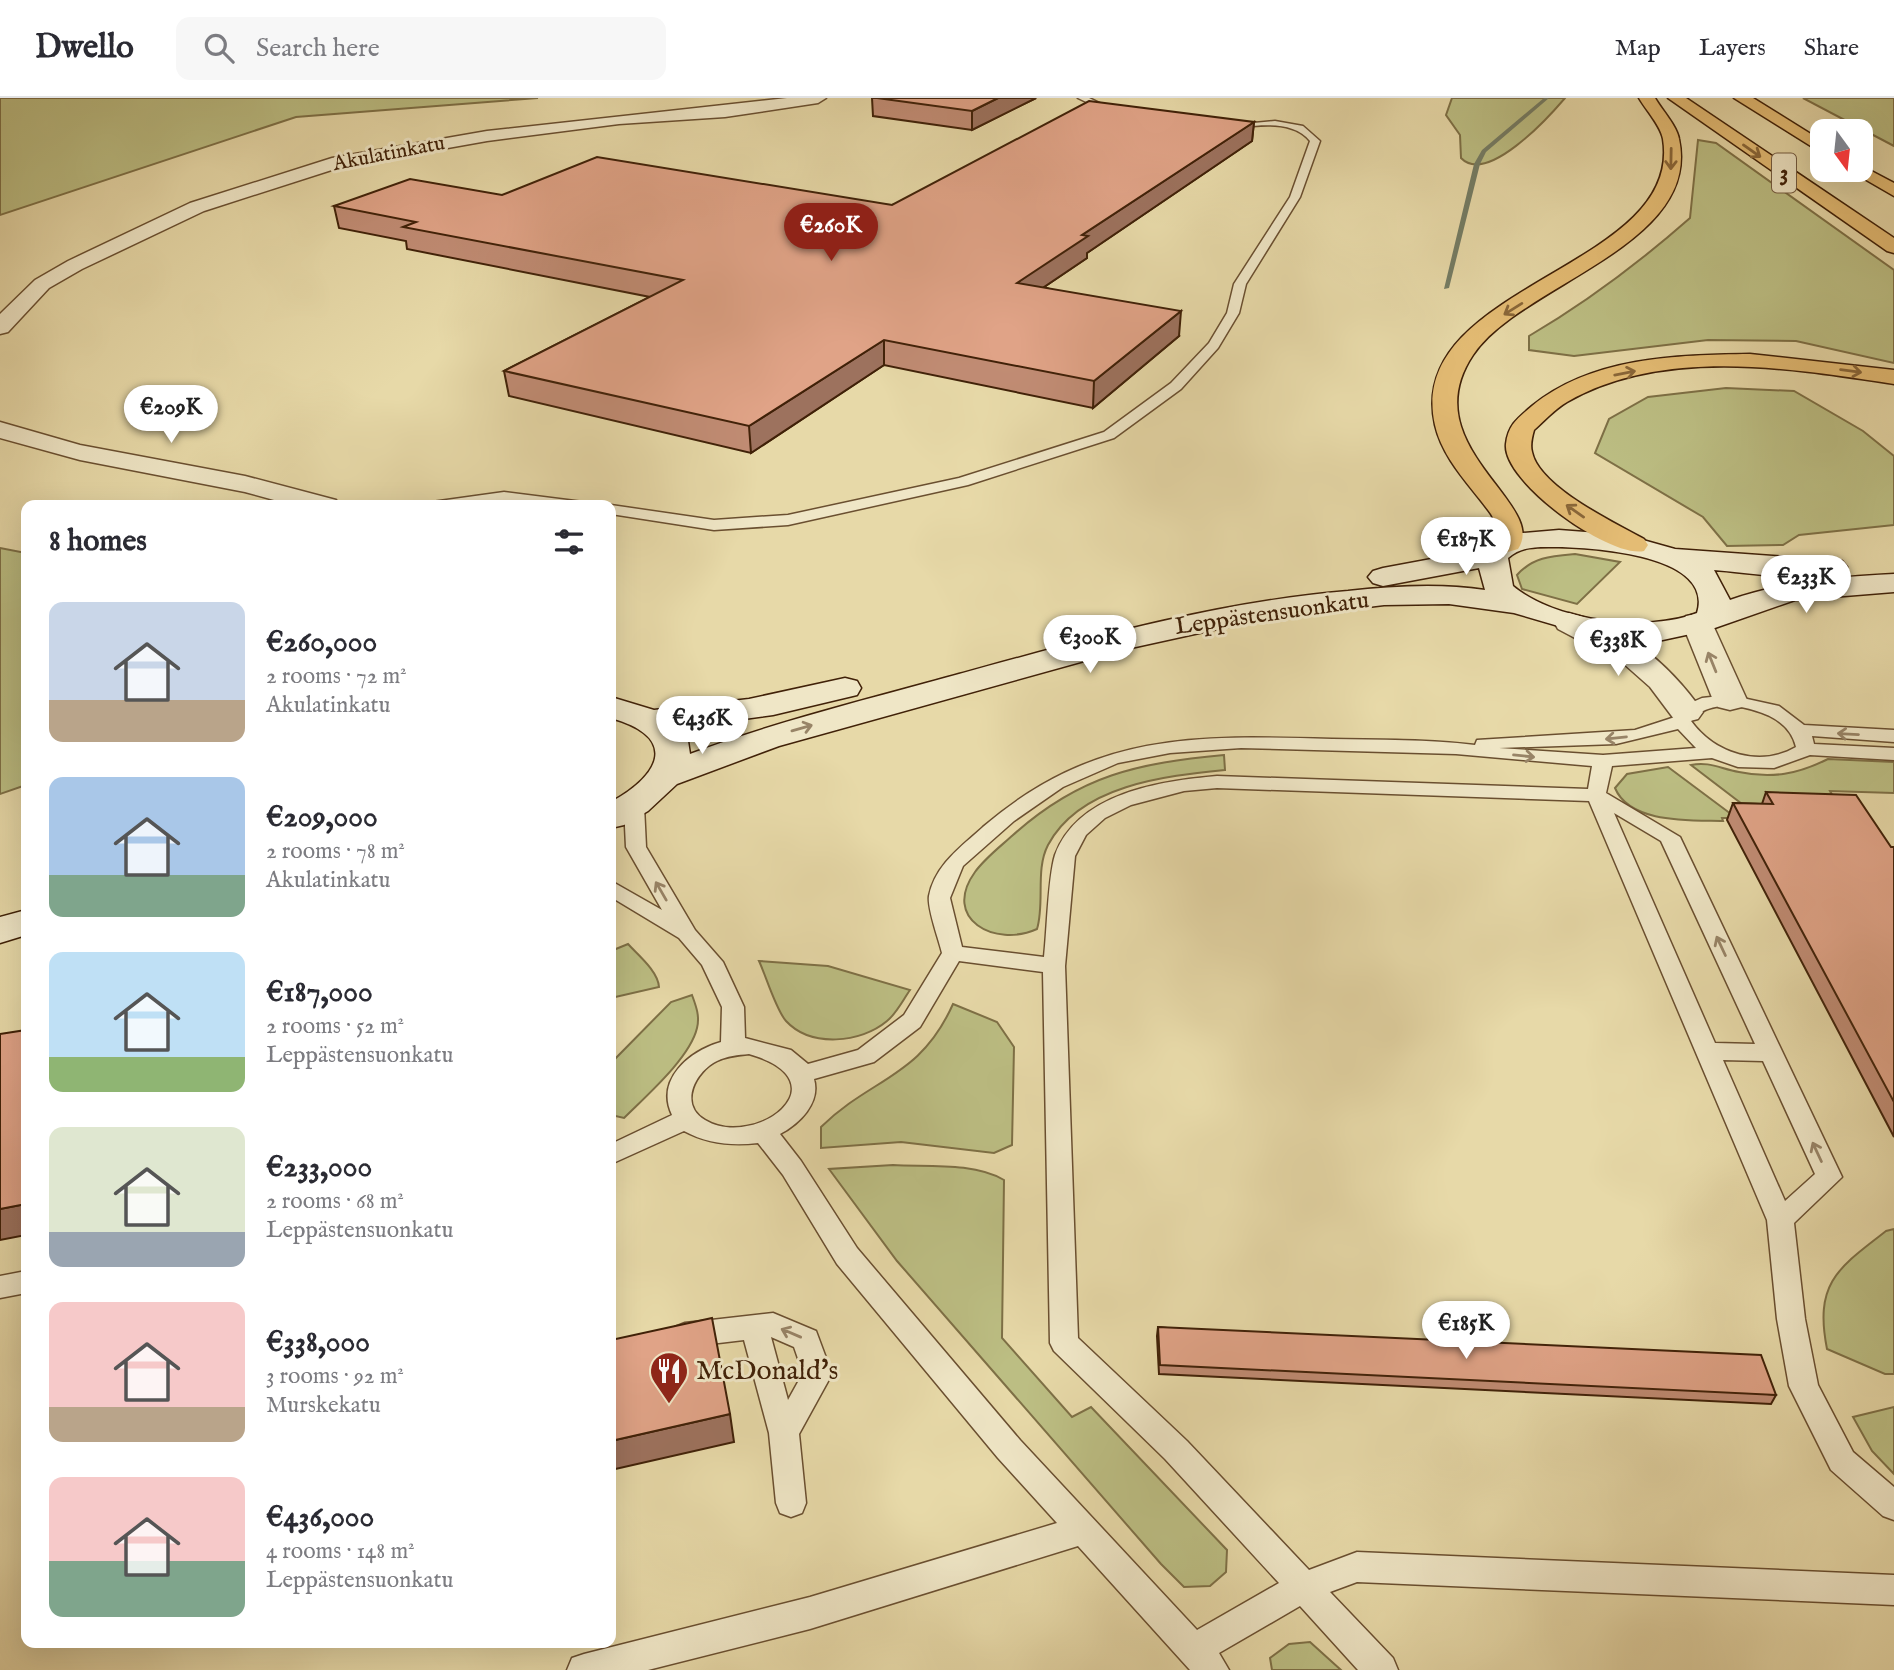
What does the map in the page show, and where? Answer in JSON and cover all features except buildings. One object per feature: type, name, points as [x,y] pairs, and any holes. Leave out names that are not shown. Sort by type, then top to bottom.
[{"type":"highway","points":[[1501,550],[1507,518],[1452,446],[1444,398],[1451,373],[1465,350],[1487,325],[1609,250],[1651,208],[1668,185],[1674,160],[1664,120],[1647,98]]},
{"type":"highway","name":"3","points":[[1676,98],[1894,247]]},
{"type":"highway","name":"3","points":[[1742,98],[1810,140]]},
{"type":"highway","points":[[1873,179],[1894,191]]},
{"type":"highway","points":[[1634,545],[1558,499],[1528,469],[1520,456],[1522,427],[1548,402],[1589,382],[1616,374],[1703,362],[1814,366],[1894,377]]},
{"type":"main road","name":"Akulatinkatu","points":[[0,327],[42,285],[75,265],[197,207],[338,162],[566,126],[628,118],[725,112],[818,98]]},
{"type":"main road","points":[[0,429],[47,445],[180,471],[301,500]]},
{"type":"main road","name":"Leppästensuonkatu","points":[[651,720],[732,714],[783,705],[1043,635],[1196,601],[1401,575],[1501,550],[1567,538],[1634,545],[1673,557]]},
{"type":"main road","points":[[1501,550],[1491,575],[1499,590],[1517,604]]},
{"type":"main road","points":[[1673,557],[1779,567],[1894,565]]},
{"type":"main road","points":[[1673,557],[1712,586],[1716,598],[1704,620],[1730,700]]},
{"type":"main road","points":[[1569,622],[1608,630],[1641,632],[1704,620],[1759,600],[1810,588],[1894,583]]},
{"type":"main road","name":"Leppästensuonkatu","points":[[623,812],[655,791],[669,775],[711,756],[1117,640],[1198,623],[1300,606],[1416,595],[1453,595],[1517,604],[1569,622]]},
{"type":"main road","points":[[1569,622],[1602,636],[1653,668],[1684,716]]},
{"type":"main road","points":[[616,709],[651,720],[664,731],[672,745],[674,760],[669,775]]},
{"type":"main road","points":[[0,930],[21,924]]},
{"type":"lane","points":[[1082,98],[1100,108],[1131,114]]},
{"type":"lane","points":[[616,511],[714,525],[788,520],[963,482],[1089,443],[1126,426],[1176,386],[1214,345],[1233,313],[1240,284],[1295,197],[1315,141],[1304,131],[1282,125],[1215,125]]},
{"type":"lane","points":[[475,500],[504,496],[536,500]]},
{"type":"lane","points":[[1456,748],[1518,739],[1599,740],[1637,736],[1711,701],[1730,700],[1758,705],[1784,716],[1802,730],[1807,740],[1806,749]]},
{"type":"lane","points":[[1684,716],[1690,737],[1713,752],[1741,761],[1770,764],[1793,759],[1806,749],[1894,754]]},
{"type":"lane","points":[[1802,730],[1894,736]]},
{"type":"lane","points":[[803,1073],[866,1055],[912,1021],[953,953],[939,898],[954,863],[1007,817],[1056,783],[1113,758],[1170,747],[1241,742],[1456,748],[1528,757],[1602,761],[1713,752]]},
{"type":"lane","points":[[1602,761],[1596,795],[1780,1220],[1791,1320],[1804,1386],[1842,1461],[1894,1507]]},
{"type":"lane","points":[[1381,1670],[1301,1588],[1175,1450],[1064,1343],[1054,966],[1065,856],[1078,832],[1098,814],[1124,801],[1183,785],[1217,782],[1596,795],[1670,837],[1829,1177],[1780,1220]]},
{"type":"lane","points":[[623,812],[636,847],[687,934],[712,962],[733,1007],[733,1048]]},
{"type":"lane","points":[[616,891],[687,934]]},
{"type":"lane","points":[[953,953],[1054,966]]},
{"type":"lane","points":[[733,1048],[771,1049],[790,1058],[803,1073],[805,1092],[797,1111],[778,1127],[764,1132],[726,1137],[703,1131],[686,1119],[677,1103],[679,1085],[688,1069],[705,1057],[733,1048]]},
{"type":"lane","points":[[1706,1051],[1771,1053]]},
{"type":"lane","points":[[616,1153],[686,1119]]},
{"type":"lane","points":[[764,1132],[792,1168],[847,1256],[1009,1450],[1203,1660],[1301,1588],[1357,1567],[1894,1590]]},
{"type":"lane","points":[[0,1287],[21,1283]]},
{"type":"lane","points":[[659,1341],[707,1331],[773,1325],[806,1339],[818,1374],[784,1433]]},
{"type":"lane","points":[[755,1327],[768,1384],[784,1433],[791,1503]]},
{"type":"lane","points":[[584,1670],[810,1614],[1083,1531]]},
{"type":"green space","points":[[0,98],[538,98],[296,117],[0,215]]},
{"type":"green space","points":[[1452,98],[1565,98],[1516,146],[1486,163],[1472,164],[1461,158],[1460,135],[1446,115]]},
{"type":"green space","points":[[1803,98],[1894,98],[1894,146],[1873,135],[1873,119],[1843,119]]},
{"type":"green space","points":[[1698,140],[1716,143],[1894,270],[1894,363],[1796,341],[1708,340],[1574,356],[1529,350],[1529,336],[1612,281],[1690,218]]},
{"type":"green space","points":[[1726,388],[1794,391],[1863,431],[1894,456],[1894,525],[1799,535],[1783,545],[1727,546],[1703,517],[1595,453],[1609,419],[1648,397]]},
{"type":"green space","points":[[0,548],[21,552],[21,787],[0,794]]},
{"type":"green space","points":[[1575,554],[1620,562],[1577,604],[1522,589],[1517,575],[1530,564],[1551,557]]},
{"type":"green space","points":[[1224,755],[1225,770],[1177,776],[1126,787],[1102,796],[1062,825],[1044,855],[1037,929],[1005,935],[990,932],[969,916],[964,903],[966,889],[975,872],[1013,835],[1062,798],[1087,785],[1137,768]]},
{"type":"green space","points":[[1828,759],[1894,762],[1894,793],[1830,791],[1840,809],[1746,807],[1691,765],[1709,765],[1751,774],[1774,775],[1795,772]]},
{"type":"green space","points":[[1668,767],[1731,814],[1732,818],[1722,818],[1723,821],[1679,820],[1647,814],[1623,800],[1615,788],[1627,774]]},
{"type":"green space","points":[[628,944],[651,969],[659,987],[616,997],[616,949]]},
{"type":"green space","points":[[759,961],[828,966],[910,990],[893,1015],[876,1028],[850,1038],[822,1039],[796,1030],[786,1021]]},
{"type":"green space","points":[[692,995],[698,1024],[693,1040],[677,1064],[624,1118],[616,1116],[616,1058],[671,1002]]},
{"type":"green space","points":[[953,1004],[997,1022],[1014,1047],[1012,1145],[994,1153],[901,1142],[821,1148],[821,1127],[840,1110],[910,1062],[926,1047]]},
{"type":"green space","points":[[893,1165],[979,1170],[1004,1180],[1002,1338],[1072,1417],[1091,1407],[1227,1550],[1226,1572],[1210,1586],[1184,1587],[1161,1564],[897,1261],[829,1169]]},
{"type":"green space","points":[[1894,1229],[1894,1374],[1885,1374],[1827,1349],[1824,1308],[1827,1292],[1843,1267],[1886,1231]]},
{"type":"green space","points":[[1894,1407],[1894,1474],[1872,1451],[1853,1417]]},
{"type":"green space","points":[[1310,1642],[1341,1670],[1272,1670],[1270,1658],[1289,1644]]},
{"type":"waterway","points":[[1446,288],[1477,164],[1484,151],[1547,98]]},
{"type":"place","name":"McDonald's","points":[[669,1405]]}]
